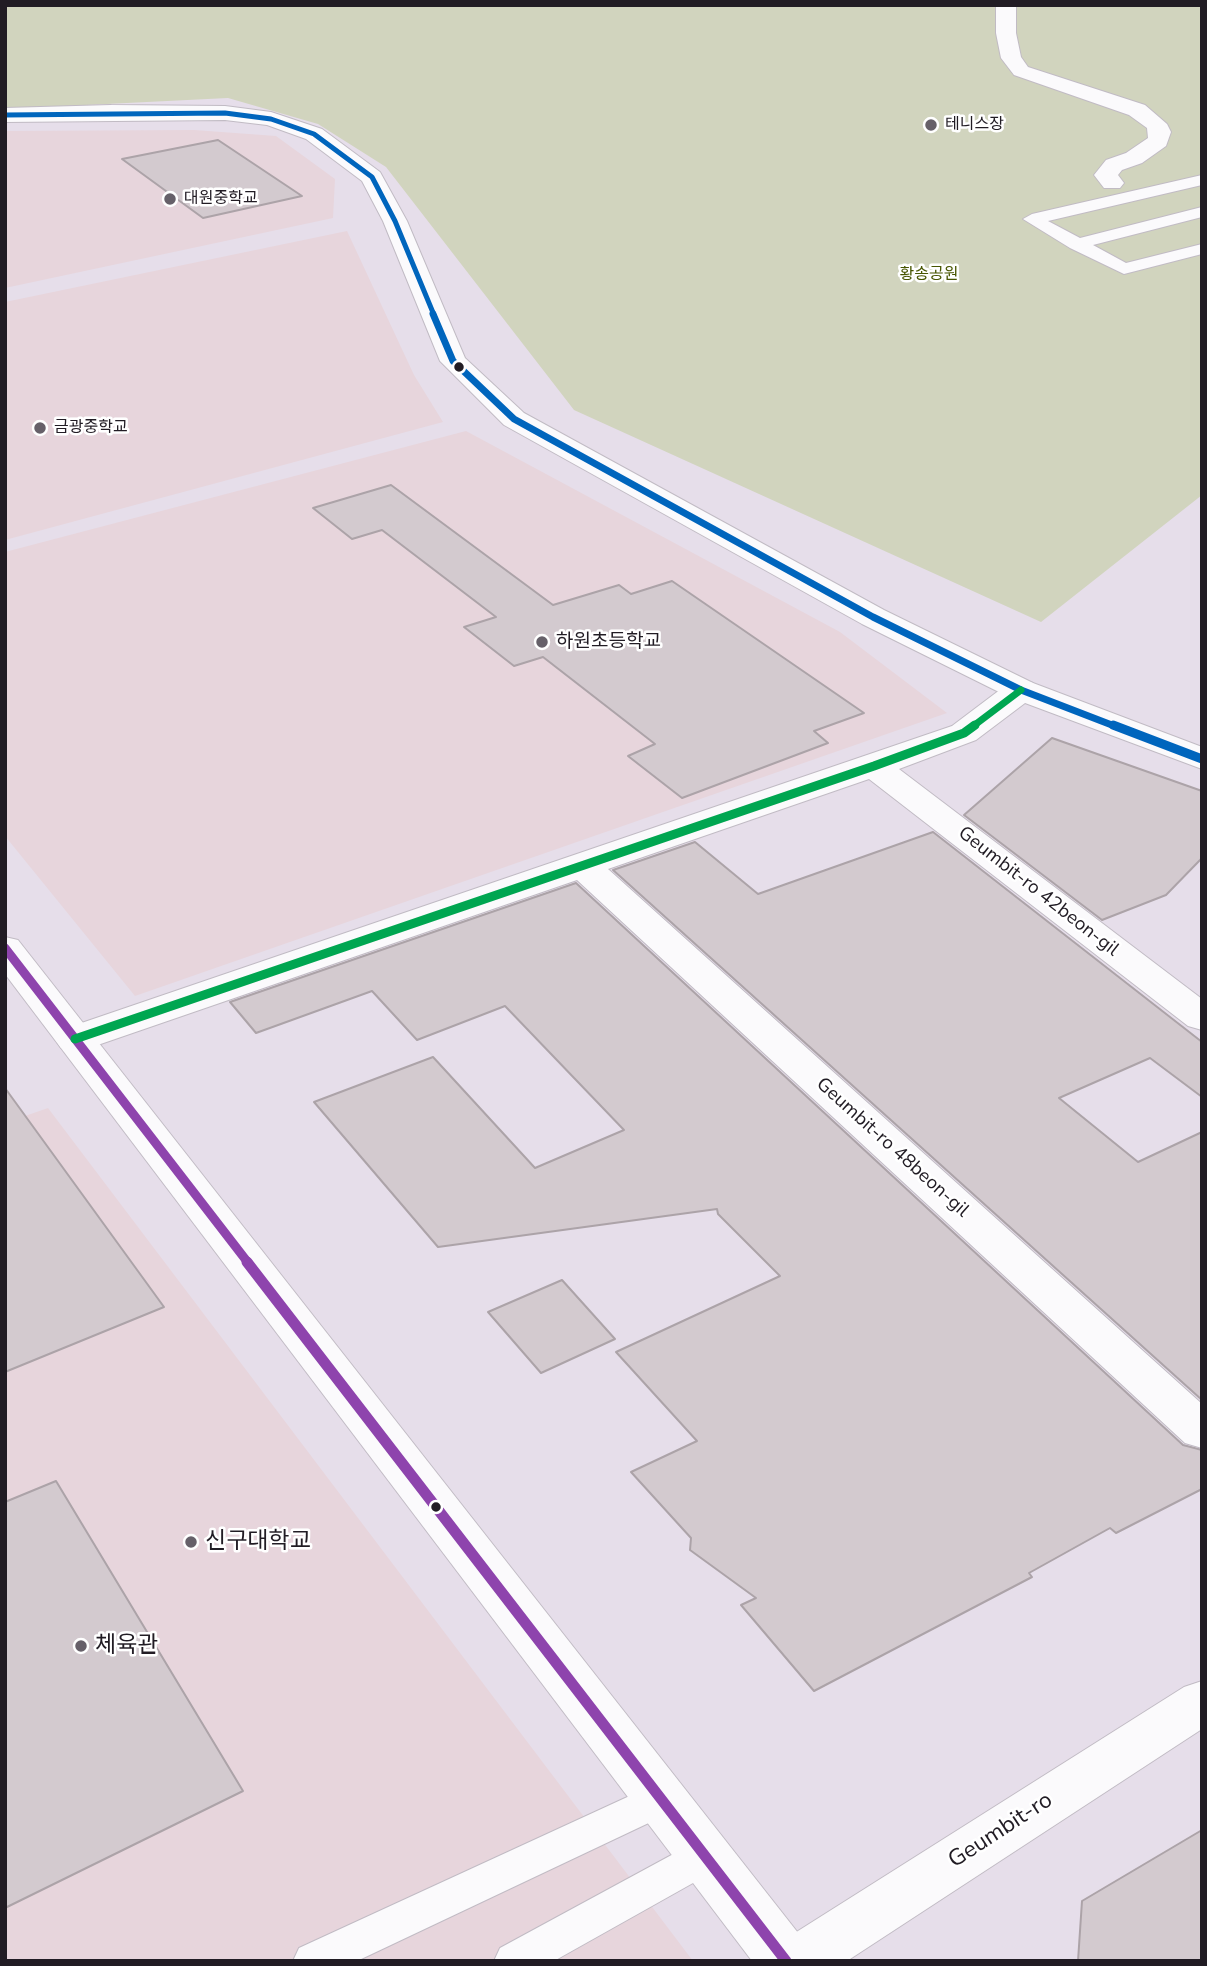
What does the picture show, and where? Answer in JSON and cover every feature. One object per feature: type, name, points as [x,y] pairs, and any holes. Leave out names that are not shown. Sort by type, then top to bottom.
[{"type":"street","points":[[1006,5],[1006,33],[1011,58],[1021,71],[1042,81],[1137,110],[1156,124],[1160,132],[1158,141],[1134,158],[1114,165],[1106,175],[1111,183]]},
{"type":"street","points":[[5,115],[225,113],[271,118],[314,134],[372,177],[395,220],[453,361],[514,419],[873,617],[1021,690],[1202,759]]},
{"type":"street","points":[[75,1039],[964,733],[1021,690]]},
{"type":"street","name":"Geumbit-ro 42beon-gil","points":[[874,766],[1202,1018]]},
{"type":"street","name":"Geumbit-ro 48beon-gil","points":[[583,866],[1202,1431]]},
{"type":"street","points":[[5,948],[786,1961]]},
{"type":"street","name":"Geumbit-ro","points":[[799,1961],[1202,1702]]},
{"type":"lane","points":[[1202,180],[1032,219],[1124,270],[1202,249]]},
{"type":"lane","points":[[1111,183],[1202,226]]},
{"type":"lane","points":[[1076,244],[1202,212]]},
{"type":"lane","points":[[314,1961],[660,1799]]},
{"type":"lane","points":[[515,1961],[705,1857]]},
{"type":"shaded area","name":"대원중학교","points":[[194,130],[276,136],[335,179],[333,218],[5,288],[5,131]]},
{"type":"shaded area","name":"금광중학교","points":[[347,231],[414,375],[443,422],[5,540],[5,302]]},
{"type":"shaded area","name":"하원초등학교","points":[[466,431],[840,632],[947,713],[135,996],[5,836],[5,552]]},
{"type":"shaded area","name":"신구대학교","points":[[48,1108],[693,1961],[5,1961],[5,1123]]},
{"type":"green space","name":"황송공원","points":[[5,5],[1202,5],[1202,495],[1041,622],[574,410],[386,167],[318,124],[228,98],[5,109]]},
{"type":"building","points":[[218,140],[302,196],[203,218],[122,159]]},
{"type":"building","points":[[391,485],[553,605],[619,585],[631,594],[672,581],[864,713],[814,731],[828,743],[682,798],[628,756],[655,744],[543,657],[514,666],[464,627],[496,617],[382,530],[352,539],[313,508]]},
{"type":"building","points":[[1052,738],[1202,791],[1202,858],[1166,895],[1102,920],[964,815]]},
{"type":"building","points":[[933,832],[1202,1042],[1202,1097],[1150,1058],[1059,1098],[1138,1162],[1202,1132],[1202,1400],[613,870],[695,842],[758,894]]},
{"type":"building","points":[[576,883],[1183,1445],[1202,1450],[1202,1489],[1116,1533],[1110,1528],[1029,1573],[1032,1577],[814,1691],[741,1605],[756,1598],[690,1550],[691,1538],[631,1472],[697,1441],[616,1352],[780,1276],[718,1214],[717,1209],[438,1247],[314,1102],[433,1057],[535,1168],[624,1130],[505,1006],[417,1040],[372,991],[256,1033],[230,1002]]},
{"type":"building","points":[[5,1088],[164,1307],[5,1372]]},
{"type":"building","points":[[562,1280],[615,1339],[541,1373],[488,1312]]},
{"type":"building","name":"체육관","points":[[56,1481],[243,1791],[5,1908],[5,1502]]},
{"type":"building","points":[[1202,1830],[1202,1961],[1078,1961],[1082,1901]]},
{"type":"transit line","points":[[5,115],[225,113],[271,119],[314,134],[372,177],[395,221],[453,361],[514,419],[873,617],[1021,690],[1202,759]]},
{"type":"transit line","points":[[75,1039],[964,733],[1021,690]]},
{"type":"transit line","points":[[5,948],[786,1961]]},
{"type":"place","name":"테니스장","points":[[931,125]]},
{"type":"place","name":"대원중학교","points":[[170,199]]},
{"type":"place","name":"금광중학교","points":[[40,428]]},
{"type":"place","name":"하원초등학교","points":[[542,642]]},
{"type":"place","name":"신구대학교","points":[[191,1542]]},
{"type":"place","name":"체육관","points":[[81,1646]]}]
